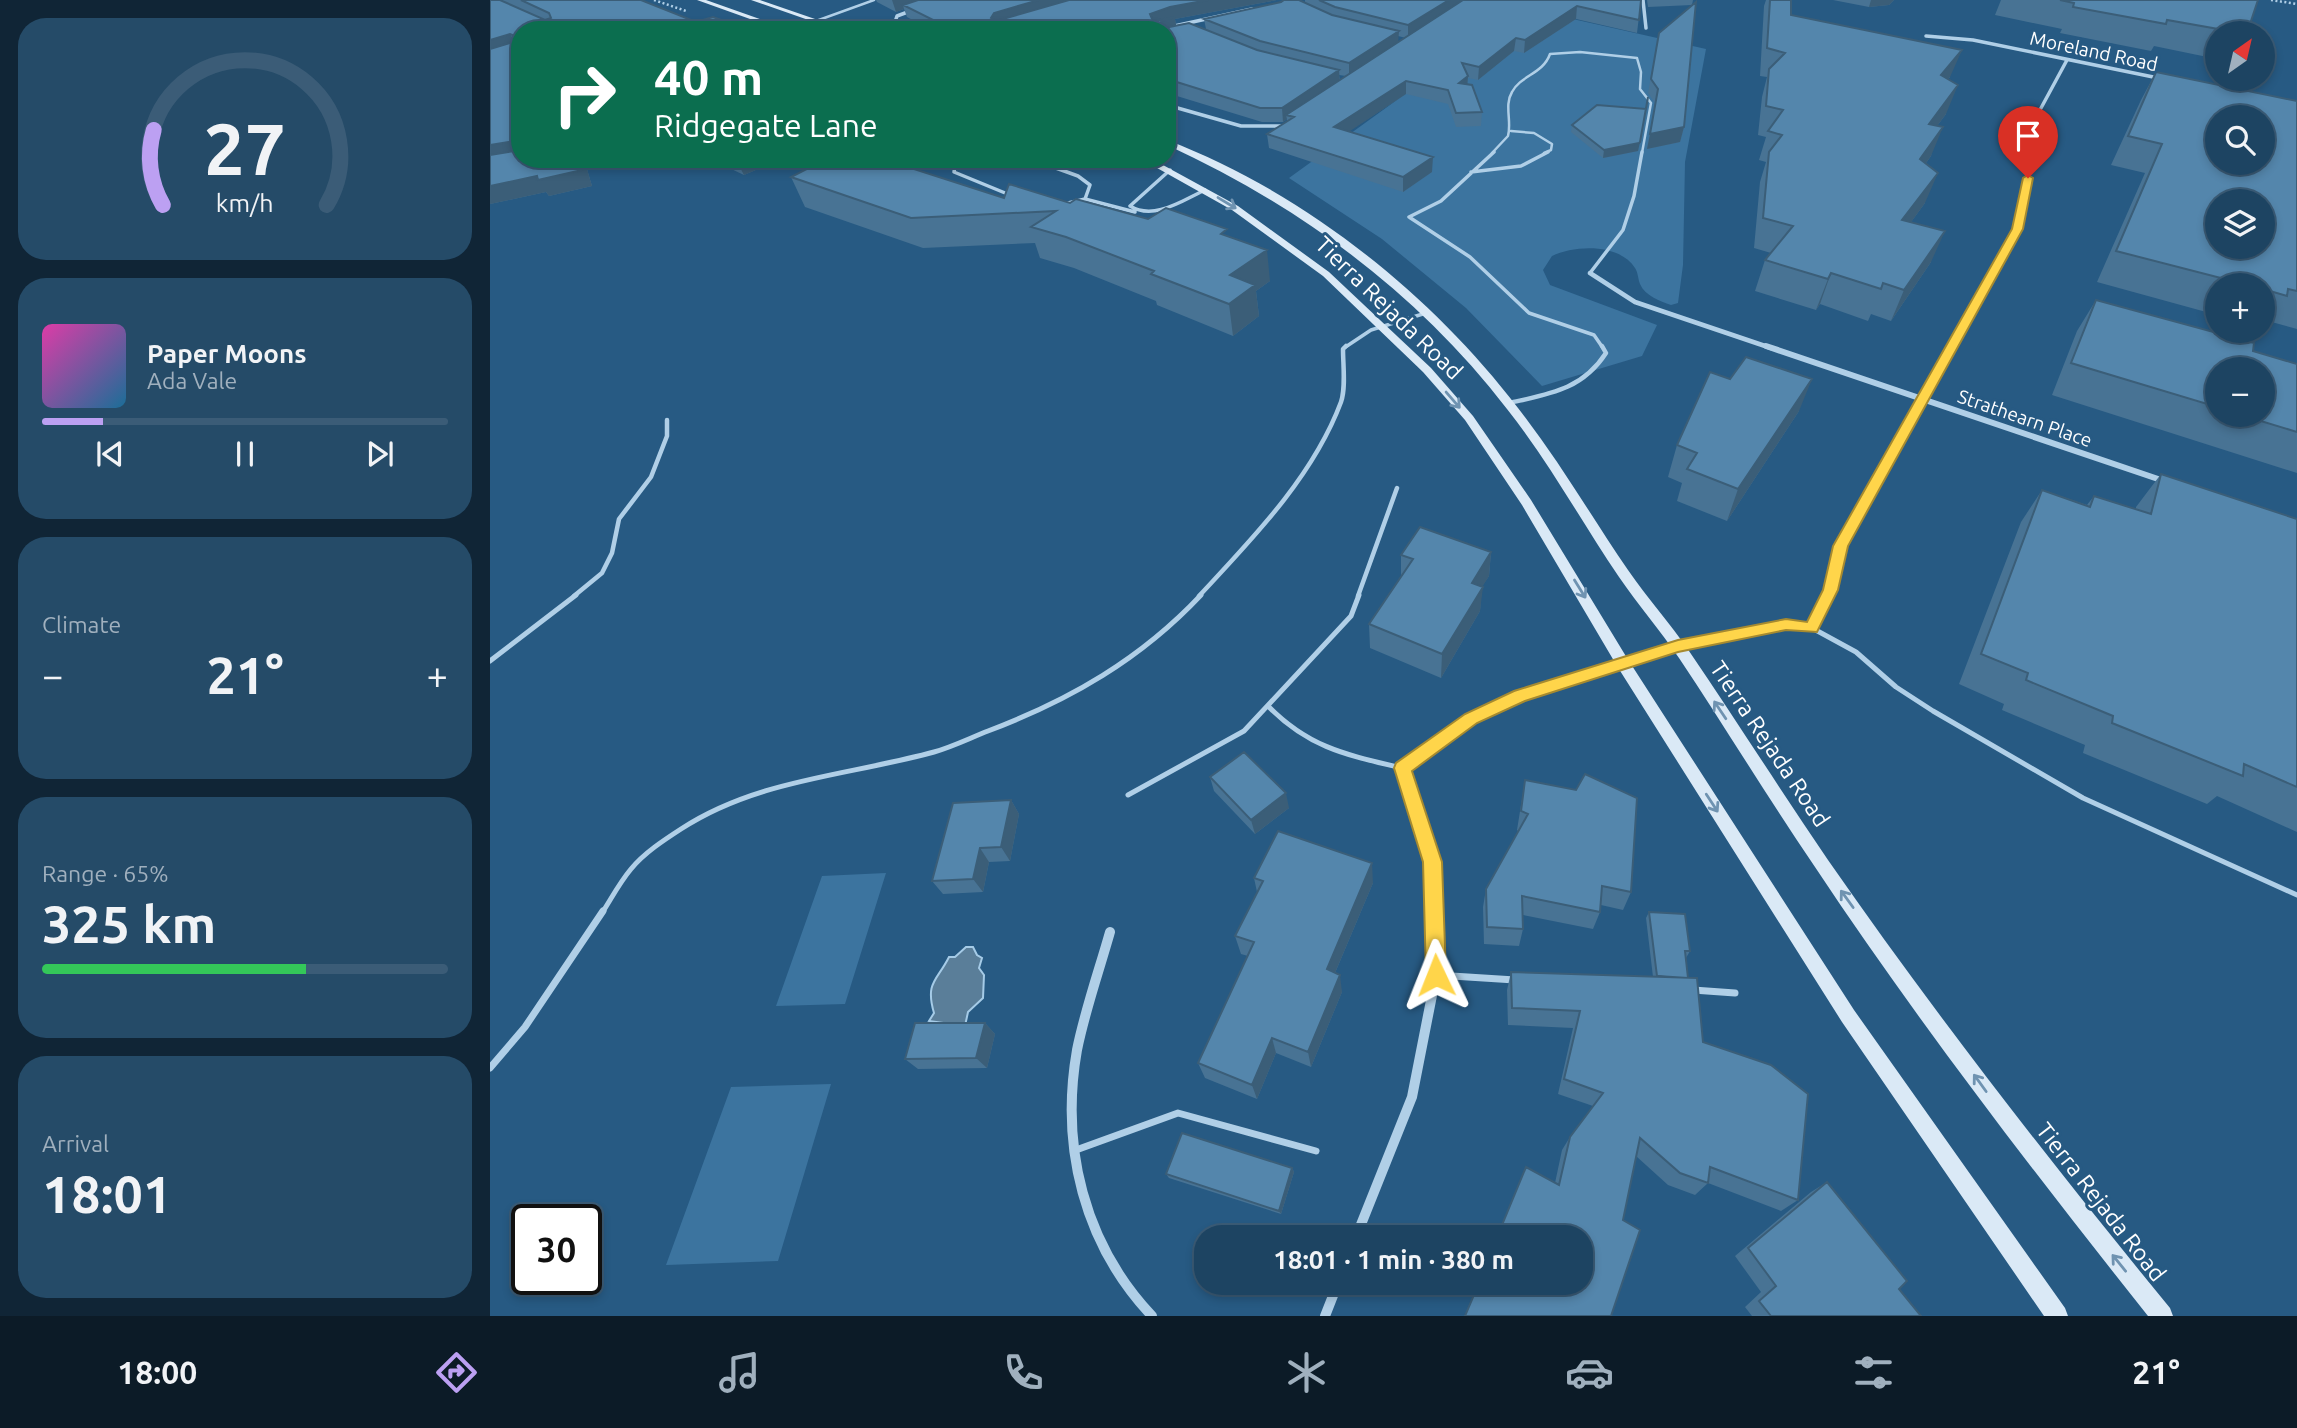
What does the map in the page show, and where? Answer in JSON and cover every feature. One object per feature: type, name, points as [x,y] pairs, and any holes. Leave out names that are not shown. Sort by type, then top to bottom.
[{"type":"main road","points":[[701,0],[762,21]]},
{"type":"main road","points":[[754,0],[816,21]]},
{"type":"main road","name":"Tierra Rejada Road","points":[[1176,146],[1228,171],[1312,220],[1426,313],[1509,403],[1554,464],[1627,579],[1678,646],[1848,901],[2044,1170],[2162,1316]]},
{"type":"main road","name":"Tierra Rejada Road","points":[[1166,168],[1283,240],[1326,274],[1427,370],[1499,460],[1622,662],[1848,1016],[2057,1316]]},
{"type":"street","points":[[1643,0],[1646,28]]},
{"type":"street","points":[[895,21],[897,16],[921,7]]},
{"type":"street","points":[[1176,23],[1258,8]]},
{"type":"street","points":[[1176,26],[1187,31]]},
{"type":"street","name":"Moreland Road","points":[[1926,36],[1973,40],[2175,81]]},
{"type":"street","points":[[1923,400],[2017,229],[2027,191],[2029,144],[2034,121],[2067,60]]},
{"type":"street","points":[[1176,107],[1254,129],[1270,130],[1293,121]]},
{"type":"street","name":"Strathearn Place","points":[[1590,273],[1635,302],[2168,483]]},
{"type":"street","points":[[1361,1225],[1412,1097],[1436,975],[1432,862],[1402,768]]},
{"type":"street","points":[[1110,932],[1075,1066],[1073,1151],[1091,1228],[1129,1295],[1152,1316]]},
{"type":"street","points":[[1325,1316],[1333,1295]]},
{"type":"lane","points":[[816,21],[874,0]]},
{"type":"lane","points":[[1509,403],[1581,384],[1595,372],[1606,354],[1594,335],[1529,313],[1470,257],[1409,217],[1441,201],[1504,142],[1511,131],[1508,106],[1511,94],[1518,84],[1538,73],[1549,61],[1550,54],[1580,52],[1637,58],[1641,72],[1640,89],[1651,103],[1634,196],[1623,230],[1590,273]]},
{"type":"lane","points":[[1471,172],[1521,166],[1551,150],[1552,144],[1546,137],[1511,131]]},
{"type":"lane","points":[[955,168],[954,172],[1014,196]]},
{"type":"lane","points":[[1056,168],[1078,176],[1090,185],[1085,199]]},
{"type":"lane","points":[[1135,212],[1130,206],[1170,170]]},
{"type":"lane","points":[[1060,205],[1085,199],[1135,212],[1149,212],[1205,190]]},
{"type":"lane","points":[[490,1068],[525,1027],[632,868],[667,838],[710,810],[746,796],[824,774],[934,752],[1021,719],[1080,692],[1129,661],[1193,603],[1255,536],[1312,458],[1330,428],[1342,400],[1345,365],[1343,349],[1353,339],[1380,325],[1426,313]]},
{"type":"lane","points":[[1812,628],[1830,590],[1840,546],[1923,400]]},
{"type":"lane","points":[[490,661],[550,617],[602,573],[612,553],[619,519],[651,477],[667,436],[667,420]]},
{"type":"lane","points":[[1128,795],[1244,731],[1351,616],[1396,488]]},
{"type":"lane","points":[[1268,706],[1288,728],[1320,748],[1402,768],[1471,719],[1520,696],[1678,646],[1786,625],[1812,628],[1856,652],[1896,687],[1933,711],[2083,798],[2297,895]]},
{"type":"lane","points":[[1436,975],[1531,981]]},
{"type":"lane","points":[[1681,990],[1735,993]]},
{"type":"lane","points":[[1073,1151],[1178,1113],[1316,1151]]},
{"type":"path","points":[[2271,0],[2297,4]]},
{"type":"shaded area","points":[[1524,8],[1706,49],[1685,162],[1683,265],[1678,303],[1671,305],[1649,295],[1642,288],[1635,268],[1619,254],[1584,248],[1552,256],[1543,270],[1550,285],[1657,325],[1642,356],[1542,386],[1466,308],[1382,239],[1289,178]]},
{"type":"shaded area","points":[[886,873],[845,1004],[776,1006],[822,876]]},
{"type":"shaded area","points":[[966,947],[973,947],[982,958],[979,968],[984,975],[983,998],[968,1012],[965,1026],[929,1021],[934,1013],[931,995],[934,982],[949,957],[955,957]]},
{"type":"shaded area","points":[[831,1084],[778,1261],[666,1265],[731,1087]]},
{"type":"building","points":[[490,0],[500,0],[545,20],[551,18],[549,13],[521,0],[641,0],[694,21],[511,21],[511,34],[490,40]]},
{"type":"building","points":[[918,0],[1039,0],[994,13],[991,18],[996,21],[935,21],[903,5]]},
{"type":"building","points":[[1069,0],[1208,0],[1170,7],[1150,14],[1153,21],[996,21]]},
{"type":"building","points":[[1284,0],[1299,0],[1332,15],[1399,31],[1349,63],[1260,41],[1204,19]]},
{"type":"building","points":[[1319,0],[1449,0],[1408,25],[1335,7]]},
{"type":"building","points":[[1463,0],[1641,0],[1639,20],[1577,6],[1525,40],[1516,38],[1479,67],[1462,63],[1468,76],[1459,83],[1472,85],[1482,112],[1456,113],[1448,90],[1406,81],[1334,127],[1433,157],[1403,177],[1267,134],[1294,117],[1286,115]]},
{"type":"building","points":[[1770,0],[1791,0],[1791,15],[1962,50],[1941,75],[1958,85],[1929,124],[1943,127],[1920,159],[1938,173],[1902,220],[1945,231],[1904,290],[1883,283],[1881,289],[1831,273],[1828,279],[1765,260],[1793,226],[1763,218],[1769,152],[1782,135],[1768,131],[1783,110],[1766,106],[1769,69],[1785,53],[1767,48]]},
{"type":"building","points":[[2060,0],[2258,0],[2251,21],[2205,21],[2205,27],[2167,20],[2166,24],[2073,7],[2074,3]]},
{"type":"building","points":[[1696,2],[1684,127],[1650,134],[1658,89],[1651,79],[1659,33]]},
{"type":"building","points":[[713,17],[724,21],[699,21]]},
{"type":"building","points":[[1189,23],[1257,50],[1339,70],[1282,108],[1260,108],[1176,82],[1176,26]]},
{"type":"building","points":[[511,43],[511,142],[490,145],[490,49]]},
{"type":"building","points":[[2156,72],[2205,82],[2205,91],[2248,91],[2297,101],[2297,291],[2288,289],[2287,296],[2275,292],[2275,273],[2205,274],[2116,251],[2162,144],[2128,136]]},
{"type":"building","points":[[1597,105],[1646,109],[1639,143],[1604,150],[1572,125]]},
{"type":"building","points":[[511,152],[511,168],[582,170],[538,180],[537,176],[490,186],[490,155]]},
{"type":"building","points":[[808,168],[911,168],[1004,198],[1009,184],[1070,203],[1076,199],[1148,219],[1166,208],[1227,229],[1221,234],[1267,250],[1230,275],[1255,285],[1229,304],[1151,274],[1154,271],[1066,237],[1031,227],[1056,211],[911,218],[791,177]]},
{"type":"building","points":[[2096,300],[2205,330],[2205,343],[2254,343],[2253,351],[2273,357],[2205,357],[2205,403],[2071,363]]},
{"type":"building","points":[[1746,357],[1812,379],[1738,489],[1687,469],[1697,453],[1677,445],[1710,372],[1730,379]]},
{"type":"building","points":[[2275,358],[2297,364],[2297,432],[2275,425]]},
{"type":"building","points":[[2161,474],[2297,519],[2297,787],[2244,764],[2243,776],[2112,723],[2113,716],[2026,680],[2028,673],[1981,654],[2042,490],[2090,507],[2094,496],[2151,514]]},
{"type":"building","points":[[1420,527],[1491,552],[1472,583],[1483,587],[1442,654],[1369,624],[1413,559],[1401,555]]},
{"type":"building","points":[[1244,752],[1286,793],[1251,820],[1210,777]]},
{"type":"building","points":[[1585,774],[1637,798],[1631,892],[1602,886],[1600,912],[1522,896],[1523,929],[1487,927],[1486,889],[1528,814],[1521,811],[1525,780],[1576,790]]},
{"type":"building","points":[[1011,800],[1001,847],[980,848],[973,879],[932,881],[953,803]]},
{"type":"building","points":[[1278,831],[1372,863],[1327,969],[1340,975],[1308,1052],[1272,1038],[1252,1085],[1198,1063],[1254,942],[1235,936],[1263,881],[1254,878]]},
{"type":"building","points":[[1649,912],[1685,914],[1690,951],[1685,951],[1688,978],[1657,976]]},
{"type":"building","points":[[1511,972],[1697,978],[1703,1042],[1771,1065],[1808,1094],[1798,1200],[1710,1167],[1708,1183],[1680,1173],[1640,1138],[1623,1220],[1640,1230],[1611,1316],[1465,1316],[1474,1295],[1593,1295],[1593,1225],[1502,1225],[1526,1167],[1559,1185],[1570,1137],[1603,1093],[1564,1079],[1580,1011],[1512,1008]]},
{"type":"building","points":[[915,1023],[985,1023],[976,1058],[905,1059]]},
{"type":"building","points":[[1182,1133],[1292,1168],[1279,1211],[1166,1174]]},
{"type":"building","points":[[1827,1182],[1907,1281],[1899,1289],[1921,1316],[1771,1316],[1759,1301],[1776,1286],[1748,1248]]},
{"type":"route","points":[[1436,975],[1432,862],[1402,768],[1471,719],[1520,696],[1678,646],[1786,625],[1812,628],[1830,590],[1840,546],[2017,229],[2028,178]]}]
